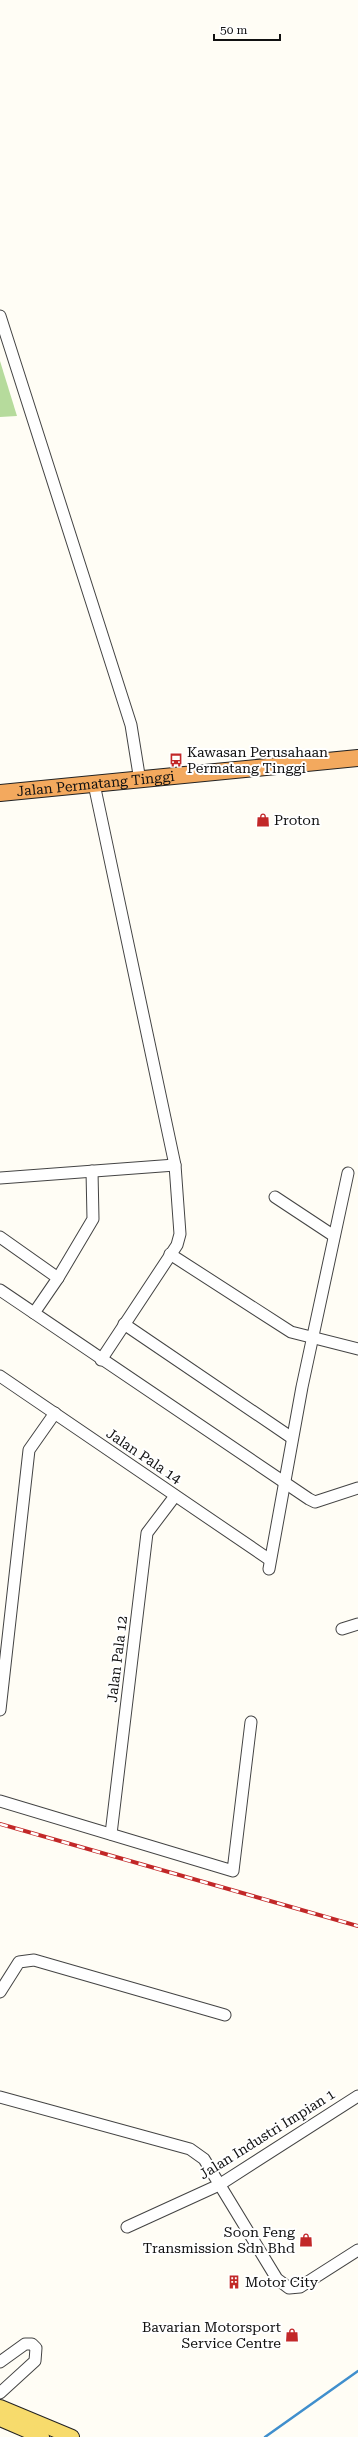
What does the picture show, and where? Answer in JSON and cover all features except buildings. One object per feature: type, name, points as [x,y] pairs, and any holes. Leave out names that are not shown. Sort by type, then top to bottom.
[{"type":"highway","name":"Jalan Permatang Tinggi","points":[[0,793],[140,781],[358,758]]},
{"type":"main road","points":[[0,2407],[42,2437]]},
{"type":"main road","points":[[0,2407],[72,2437]]},
{"type":"street","points":[[0,316],[131,725],[140,781]]},
{"type":"street","points":[[94,784],[175,1165],[180,1239],[101,1360]]},
{"type":"street","points":[[0,1178],[175,1165]]},
{"type":"street","points":[[34,1313],[58,1278],[93,1219],[92,1171]]},
{"type":"street","points":[[284,1482],[312,1338],[348,1173]]},
{"type":"street","points":[[275,1197],[334,1236]]},
{"type":"street","points":[[0,1237],[58,1278]]},
{"type":"street","points":[[170,1254],[291,1332],[358,1349]]},
{"type":"street","points":[[0,1290],[101,1360],[315,1502],[358,1488]]},
{"type":"street","points":[[124,1324],[292,1438]]},
{"type":"street","name":"Jalan Pala 14","points":[[0,1376],[175,1496],[270,1565],[284,1482]]},
{"type":"street","points":[[0,1710],[29,1450],[55,1414]]},
{"type":"street","name":"Jalan Pala 12","points":[[111,1834],[147,1533],[175,1496]]},
{"type":"street","points":[[342,1629],[358,1624]]},
{"type":"street","points":[[0,1801],[233,1871],[251,1722]]},
{"type":"street","points":[[0,1992],[19,1962],[34,1960],[225,2015]]},
{"type":"street","name":"Jalan Industri Impian 1","points":[[126,2227],[219,2185],[358,2096]]},
{"type":"street","points":[[0,2097],[190,2148],[204,2159],[277,2279],[289,2288],[300,2287],[358,2250]]},
{"type":"street","points":[[0,2362],[26,2344],[32,2344],[37,2355],[35,2361],[16,2380],[0,2407]]},
{"type":"green space","points":[[0,361],[17,416],[0,417]]},
{"type":"waterway","points":[[265,2437],[358,2371]]},
{"type":"railway","points":[[0,1824],[358,1926]]},
{"type":"place","name":"Kawasan Perusahaan Permatang Tinggi","points":[[176,760]]},
{"type":"place","name":"Proton","points":[[263,820]]},
{"type":"place","name":"Soon Feng Transmission Sdn Bhd","points":[[306,2240]]},
{"type":"place","name":"Motor City","points":[[234,2282]]},
{"type":"place","name":"Bavarian Motorsport Service Centre","points":[[292,2335]]}]
